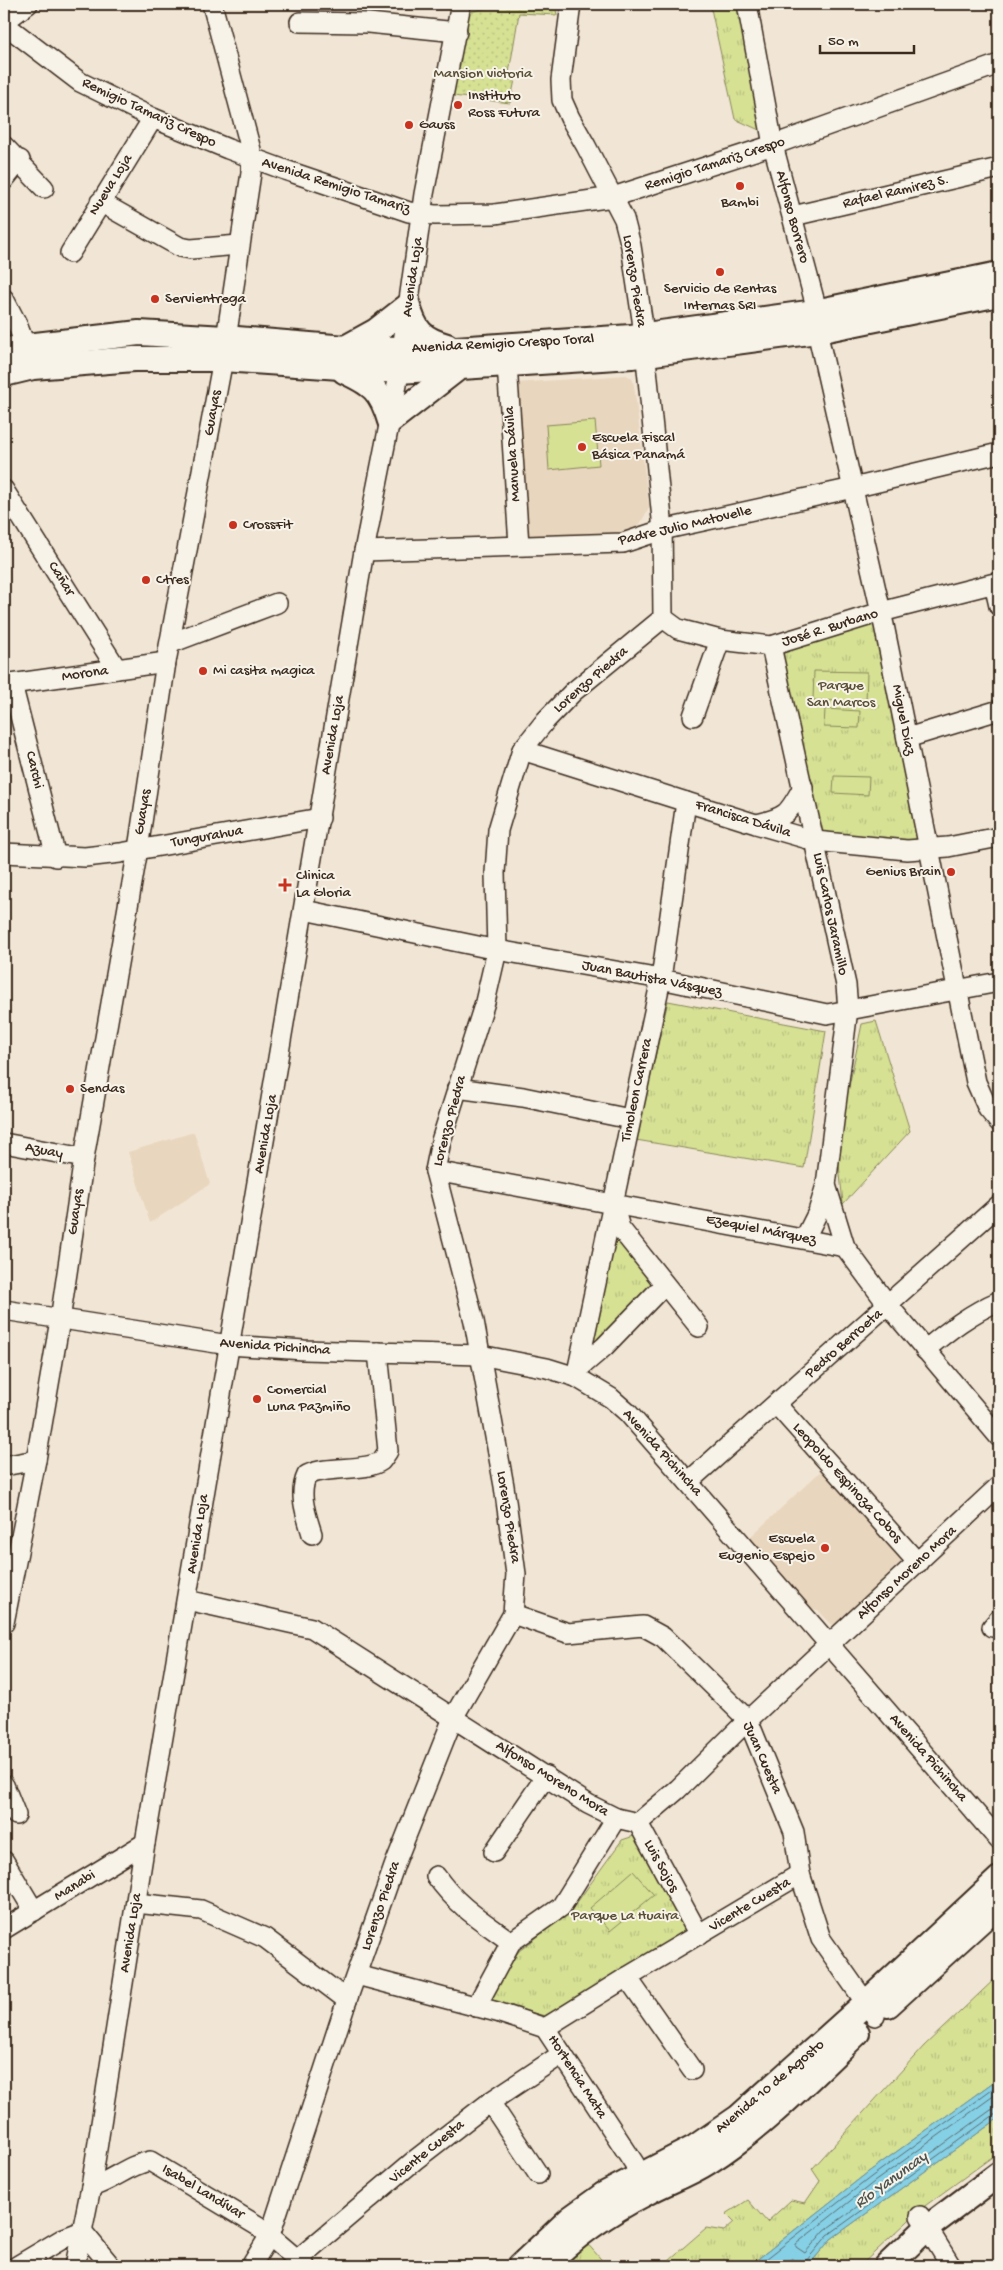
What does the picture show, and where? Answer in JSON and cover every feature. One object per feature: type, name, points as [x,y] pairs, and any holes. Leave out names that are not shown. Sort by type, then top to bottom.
[{"type":"main road","name":"Avenida Remigio Crespo Toral","points":[[816,322],[999,274]]},
{"type":"main road","name":"Avenida Remigio Crespo Toral","points":[[457,359],[507,364],[816,322],[999,294]]},
{"type":"main road","points":[[408,306],[413,323],[421,335],[457,359],[390,421],[385,403],[374,387],[341,358],[408,306]]},
{"type":"main road","name":"Avenida Remigio Crespo Toral","points":[[4,351],[30,357],[134,359],[224,348],[341,358],[401,360],[457,359],[643,345]]},
{"type":"main road","name":"Avenida Remigio Crespo Toral","points":[[4,374],[30,357]]},
{"type":"main road","name":"Avenida 10 de Agosto","points":[[870,2010],[999,1879]]},
{"type":"main road","name":"Avenida 10 de Agosto","points":[[545,2266],[591,2225],[643,2184],[727,2126],[999,1904]]},
{"type":"main road","points":[[887,2266],[924,2222],[999,2174]]},
{"type":"main road","name":"Avenida 10 de Agosto","points":[[520,2266],[571,2218],[603,2195],[643,2184]]},
{"type":"street","points":[[4,23],[28,4]]},
{"type":"street","name":"Guayas","points":[[4,1623],[36,1460],[60,1320],[84,1158],[138,849],[166,662],[224,348],[251,173],[251,150],[212,4]]},
{"type":"street","name":"Avenida Loja","points":[[75,2266],[91,2187],[145,1843],[364,551],[401,360],[421,214],[461,4]]},
{"type":"street","name":"Lorenzo Piedra","points":[[251,2266],[270,2235],[347,2000],[395,1864],[453,1718],[513,1614],[516,1574],[504,1486],[480,1355],[458,1258],[435,1171],[441,1141],[485,1002],[497,950],[495,872],[498,830],[522,750],[546,720],[573,692],[663,618],[662,530],[631,246],[624,219],[562,100],[561,80],[571,4]]},
{"type":"street","name":"Alfonso Borrero","points":[[747,4],[773,145],[793,216],[816,322]]},
{"type":"street","points":[[300,22],[368,23],[456,32]]},
{"type":"street","name":"Remigio Tamariz Crespo","points":[[4,23],[80,82],[153,118],[250,158]]},
{"type":"street","name":"Remigio Tamariz Crespo","points":[[421,214],[494,214],[613,197],[773,145],[999,64]]},
{"type":"street","name":"Nueva Loja","points":[[70,253],[153,118]]},
{"type":"street","points":[[4,146],[20,160],[44,188]]},
{"type":"street","name":"Avenida Remigio Tamariz","points":[[250,158],[421,214]]},
{"type":"street","points":[[4,180],[20,160]]},
{"type":"street","name":"Rafael Ramirez S.","points":[[793,216],[999,168]]},
{"type":"street","points":[[100,202],[180,247],[192,249],[239,245]]},
{"type":"street","points":[[4,300],[30,357]]},
{"type":"street","name":"Miguel Diaz","points":[[816,322],[881,612],[976,1082],[988,1109],[999,1122]]},
{"type":"street","name":"Manuela Dávila","points":[[507,364],[519,545]]},
{"type":"street","name":"Padre Julio Matovelle","points":[[364,551],[622,543],[662,530],[853,488],[999,453]]},
{"type":"street","name":"Cañar","points":[[4,490],[117,669]]},
{"type":"street","points":[[997,583],[999,606]]},
{"type":"street","name":"José R. Burbano","points":[[663,618],[678,628],[720,640],[771,646],[881,612],[997,583]]},
{"type":"street","points":[[171,643],[277,603]]},
{"type":"street","points":[[693,716],[720,640]]},
{"type":"street","name":"Luis Carlos Jaramillo","points":[[771,646],[846,985],[848,1009],[826,1185],[818,1212],[805,1238]]},
{"type":"street","name":"Morona","points":[[8,684],[166,662]]},
{"type":"street","name":"Carchi","points":[[8,684],[56,857]]},
{"type":"street","points":[[907,738],[999,710]]},
{"type":"street","name":"Francisca Dávila","points":[[522,750],[815,841],[880,849],[929,849],[999,837]]},
{"type":"street","points":[[756,824],[778,819],[790,811],[803,787]]},
{"type":"street","name":"Timoleon Carrera","points":[[577,1374],[661,979],[686,802]]},
{"type":"street","name":"Tungurahua","points":[[4,853],[84,857],[320,818]]},
{"type":"street","name":"Juan Bautista Vásquez","points":[[304,910],[497,950],[661,979],[826,1014],[999,982]]},
{"type":"street","points":[[457,1088],[523,1097],[630,1119]]},
{"type":"street","name":"Azuay","points":[[4,1143],[84,1158]]},
{"type":"street","name":"Ezequiel Márquez","points":[[435,1171],[805,1238],[845,1247]]},
{"type":"street","name":"Luis Carlos Jaramillo","points":[[826,1185],[845,1247]]},
{"type":"street","points":[[613,1203],[620,1228],[699,1327]]},
{"type":"street","name":"Pedro Berroeta","points":[[688,1482],[999,1205]]},
{"type":"street","points":[[845,1247],[888,1305],[999,1437]]},
{"type":"street","points":[[577,1374],[664,1285]]},
{"type":"street","points":[[925,1350],[977,1310],[999,1301]]},
{"type":"street","name":"Avenida Pichincha","points":[[4,1310],[229,1346],[480,1355],[577,1374],[611,1398],[628,1413],[831,1644],[999,1840]]},
{"type":"street","points":[[312,1534],[303,1502],[303,1484],[307,1475],[319,1470],[368,1465],[381,1461],[388,1451],[378,1352]]},
{"type":"street","name":"Leopoldo Espinoza Cobos","points":[[776,1404],[918,1563]]},
{"type":"street","points":[[4,1466],[36,1460]]},
{"type":"street","name":"Alfonso Moreno Mora","points":[[187,1600],[312,1628],[436,1705],[453,1718],[588,1804],[616,1818],[638,1823],[678,1789],[748,1720],[999,1486]]},
{"type":"street","name":"Juan Cuesta","points":[[513,1614],[568,1633],[643,1626],[663,1637],[748,1720],[794,1832],[800,1874],[821,1939],[870,2010]]},
{"type":"street","points":[[494,1852],[546,1776]]},
{"type":"street","points":[[4,1785],[16,1816]]},
{"type":"street","points":[[476,2007],[511,1942],[561,1908],[616,1818]]},
{"type":"street","name":"Luis Sojos","points":[[638,1823],[699,1935]]},
{"type":"street","name":"Manabi","points":[[4,1929],[145,1843]]},
{"type":"street","points":[[4,1861],[34,1912]]},
{"type":"street","name":"Vicente Cuesta","points":[[545,2028],[800,1874]]},
{"type":"street","points":[[436,1876],[450,1896],[461,1906],[511,1942]]},
{"type":"street","points":[[136,1902],[201,1910],[265,1938],[347,2000]]},
{"type":"street","name":"Hortencia Mata","points":[[357,1975],[545,2028],[643,2184]]},
{"type":"street","points":[[627,1977],[692,2070]]},
{"type":"street","name":"Vicente Cuesta","points":[[302,2263],[415,2160],[490,2102],[562,2054]]},
{"type":"street","points":[[490,2102],[538,2174]]},
{"type":"street","name":"Isabel Landívar","points":[[91,2187],[103,2184],[137,2164],[150,2161],[258,2226],[302,2263]]},
{"type":"street","points":[[924,2222],[952,2266]]},
{"type":"street","points":[[17,2266],[64,2238],[82,2231],[111,2266]]},
{"type":"shaded area","name":"Escuela Fiscal Básica Panamá","points":[[626,375],[632,378],[634,385],[649,508],[635,533],[529,538],[516,383]]},
{"type":"shaded area","points":[[194,1132],[210,1184],[150,1223],[128,1152]]},
{"type":"shaded area","name":"Escuela Eugenio Espejo","points":[[824,1468],[902,1557],[901,1562],[835,1625],[831,1624],[818,1610],[809,1608],[748,1539]]},
{"type":"green space","name":"Mansion victoria","points":[[504,4],[555,4],[557,15],[519,13],[508,79],[515,80],[510,103],[453,96],[469,12]]},
{"type":"green space","points":[[710,4],[739,4],[766,133],[735,119]]},
{"type":"green space","points":[[595,421],[599,465],[549,470],[546,425]]},
{"type":"green space","name":"Parque San Marcos","points":[[880,618],[925,842],[822,832],[777,650]]},
{"type":"green space","points":[[814,671],[867,672],[866,702],[813,700]]},
{"type":"green space","points":[[825,709],[860,711],[859,728],[824,727]]},
{"type":"green space","points":[[834,776],[869,777],[868,795],[833,793]]},
{"type":"green space","points":[[668,1001],[826,1031],[804,1168],[636,1140]]},
{"type":"green space","points":[[876,1021],[910,1131],[843,1204],[837,1144],[862,1024]]},
{"type":"green space","points":[[616,1233],[655,1287],[584,1357]]},
{"type":"green space","name":"Parque La Huaira","points":[[637,1835],[685,1928],[679,1941],[545,2016],[491,2002],[491,1995],[504,1971],[519,1951],[570,1912],[622,1840]]},
{"type":"green space","points":[[633,1871],[654,1895],[610,1931],[590,1908]]},
{"type":"green space","points":[[999,1975],[999,2078],[867,2173],[749,2266],[662,2266],[706,2228],[724,2231],[734,2222],[726,2214],[748,2200],[767,2222],[791,2200],[805,2203],[820,2181],[812,2169],[924,2046]]},
{"type":"green space","points":[[999,2118],[999,2152],[922,2208],[860,2266],[808,2266],[831,2239]]},
{"type":"green space","points":[[585,2241],[607,2266],[561,2266]]},
{"type":"water","name":"Río Yanuncay","points":[[999,2078],[999,2118],[831,2239],[808,2266],[791,2266],[792,2258],[780,2266],[749,2266],[867,2173]]},
{"type":"place","name":"Instituto Ross Futura","points":[[458,105]]},
{"type":"place","name":"Gauss","points":[[409,125]]},
{"type":"place","name":"Bambi","points":[[740,186]]},
{"type":"place","name":"Servicio de Rentas Internas SRI","points":[[720,272]]},
{"type":"place","name":"Servientrega","points":[[155,299]]},
{"type":"place","name":"Escuela Fiscal Básica Panamá","points":[[582,447]]},
{"type":"place","name":"CrossFit","points":[[233,525]]},
{"type":"place","name":"Ctres","points":[[146,580]]},
{"type":"place","name":"Mi casita magica","points":[[203,671]]},
{"type":"place","name":"Genius Brain","points":[[951,872]]},
{"type":"place","name":"Clinica La Gloria","points":[[285,885]]},
{"type":"place","name":"Sendas","points":[[70,1089]]},
{"type":"place","name":"Comercial Luna Pazmiño","points":[[257,1399]]},
{"type":"place","name":"Escuela Eugenio Espejo","points":[[825,1548]]}]
